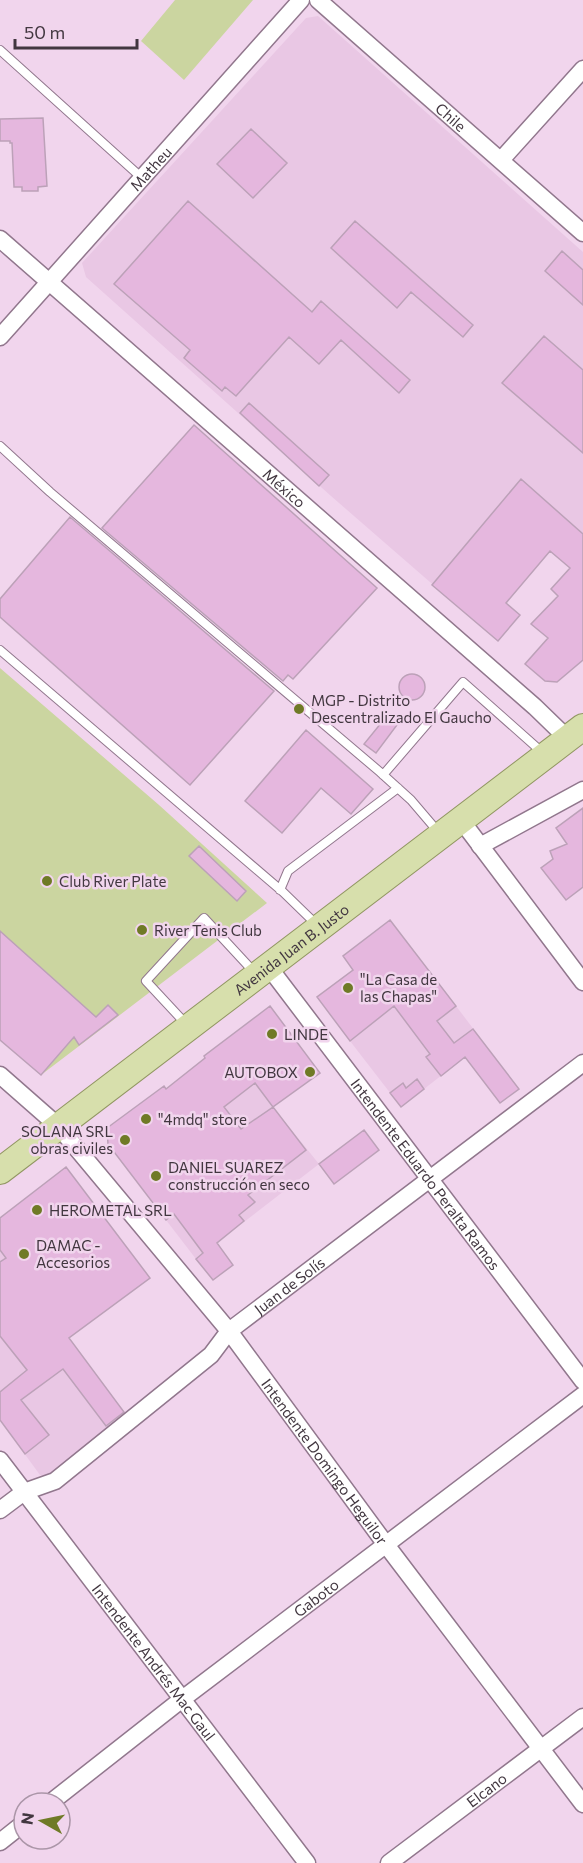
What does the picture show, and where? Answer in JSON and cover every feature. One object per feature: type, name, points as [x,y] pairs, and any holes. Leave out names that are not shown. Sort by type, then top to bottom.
[{"type":"main road","name":"Avenida Juan B. Justo","points":[[0,1171],[575,733]]},
{"type":"street","name":"Matheu","points":[[0,337],[301,0]]},
{"type":"street","name":"Chile","points":[[318,0],[583,233]]},
{"type":"street","points":[[501,160],[583,69]]},
{"type":"street","name":"México","points":[[0,239],[535,707],[575,733]]},
{"type":"street","points":[[480,846],[583,790]]},
{"type":"street","points":[[451,827],[480,846],[583,982]]},
{"type":"street","name":"Intendente Eduardo Peralta Ramos","points":[[262,971],[430,1180],[583,1380]]},
{"type":"street","name":"Juan de Solís","points":[[0,1510],[24,1492],[55,1481],[211,1355],[229,1330],[583,1063]]},
{"type":"street","name":"Intendente Domingo Heguilor","points":[[0,1075],[58,1126],[229,1330],[387,1546],[583,1804]]},
{"type":"street","name":"Gaboto","points":[[65,1791],[181,1700],[387,1546],[583,1395]]},
{"type":"street","name":"Intendente Andrés Mac Gaul","points":[[0,1460],[307,1863]]},
{"type":"street","name":"Elcano","points":[[389,1863],[583,1717]]},
{"type":"street","points":[[0,1842],[12,1832]]},
{"type":"lane","points":[[0,50],[142,178]]},
{"type":"lane","points":[[0,446],[59,500],[411,800],[451,827]]},
{"type":"lane","points":[[0,650],[280,890],[318,927]]},
{"type":"lane","points":[[383,775],[462,682],[546,755]]},
{"type":"lane","points":[[280,890],[288,871],[398,788]]},
{"type":"lane","points":[[188,1026],[146,981],[204,918],[262,971]]},
{"type":"shaded area","points":[[318,16],[583,252],[583,534],[573,525],[484,629],[86,277],[82,263],[306,18]]},
{"type":"shaded area","points":[[394,1006],[417,1036],[456,1006],[519,1089],[500,1103],[465,1057],[401,1107],[350,1041]]},
{"type":"shaded area","points":[[224,1041],[319,1164],[196,1259],[166,1220],[229,1170],[166,1089]]},
{"type":"shaded area","points":[[0,1250],[127,1415],[51,1477],[40,1475],[0,1420]]},
{"type":"green space","points":[[175,0],[253,0],[184,80],[141,41]]},
{"type":"green space","points":[[0,668],[159,805],[267,903],[41,1075],[0,1039]]},
{"type":"building","points":[[43,118],[47,186],[38,187],[38,191],[22,191],[22,187],[14,187],[12,143],[0,141],[0,119]]},
{"type":"building","points":[[251,129],[287,163],[253,198],[217,164]]},
{"type":"building","points":[[188,201],[312,312],[321,301],[410,380],[399,393],[341,340],[319,364],[289,337],[236,396],[225,387],[222,391],[184,358],[190,350],[114,284]]},
{"type":"building","points":[[355,221],[473,325],[463,337],[411,292],[397,308],[331,248]]},
{"type":"building","points":[[562,251],[583,270],[583,305],[545,271]]},
{"type":"building","points":[[544,336],[583,370],[583,453],[502,383]]},
{"type":"building","points":[[249,403],[329,475],[319,486],[240,413]]},
{"type":"building","points":[[194,425],[377,588],[293,679],[288,675],[283,681],[102,528]]},
{"type":"building","points":[[521,479],[583,534],[583,660],[557,682],[545,681],[525,664],[548,638],[531,624],[558,596],[551,589],[570,568],[550,551],[506,603],[520,615],[498,641],[432,585]]},
{"type":"building","points":[[70,517],[274,691],[190,785],[0,617],[0,599]]},
{"type":"building","points":[[412,674],[421,678],[425,687],[421,696],[412,700],[403,696],[399,687],[403,678]]},
{"type":"building","points":[[386,717],[397,725],[376,753],[364,744]]},
{"type":"building","points":[[306,730],[373,789],[351,814],[321,788],[282,833],[245,801]]},
{"type":"building","points":[[583,808],[583,887],[566,900],[541,868],[553,859],[550,851],[567,844],[556,828]]},
{"type":"building","points":[[199,846],[246,891],[237,901],[189,856]]},
{"type":"building","points":[[390,920],[456,1006],[437,1021],[454,1043],[473,1029],[519,1089],[500,1103],[465,1057],[441,1076],[426,1057],[430,1054],[394,1006],[350,1041],[317,997],[353,970],[343,956]]},
{"type":"building","points":[[0,931],[96,1017],[108,1005],[118,1015],[79,1045],[74,1037],[41,1075],[0,1040]]},
{"type":"building","points":[[270,1006],[320,1073],[273,1107],[306,1150],[248,1195],[255,1202],[239,1215],[244,1221],[217,1243],[233,1265],[213,1280],[196,1259],[203,1253],[174,1214],[166,1220],[108,1144],[107,1128],[164,1086],[166,1089],[205,1058],[204,1056]],"holes":[[[255,1083],[273,1107],[241,1129],[224,1107]]]},
{"type":"building","points":[[417,1079],[424,1089],[401,1107],[390,1093],[403,1083],[406,1088]]},
{"type":"building","points":[[364,1130],[379,1150],[334,1184],[319,1164]]},
{"type":"building","points":[[66,1167],[150,1278],[69,1338],[124,1412],[106,1426],[63,1369],[21,1400],[49,1435],[25,1454],[0,1420],[0,1392],[27,1370],[0,1336],[0,1262],[6,1258],[0,1250],[0,1218]]},
{"type":"place","name":"MGP - Distrito Descentralizado El Gaucho","points":[[299,709]]},
{"type":"place","name":"Club River Plate","points":[[47,881]]},
{"type":"place","name":"River Tenis Club","points":[[142,930]]},
{"type":"place","name":"\"La Casa de las Chapas\"","points":[[348,988]]},
{"type":"place","name":"LINDE","points":[[272,1034]]},
{"type":"place","name":"AUTOBOX","points":[[310,1072]]},
{"type":"place","name":"\"4mdq\" store","points":[[146,1119]]},
{"type":"place","name":"SOLANA SRL obras civiles","points":[[125,1140]]},
{"type":"place","name":"DANIEL SUAREZ construcción en seco","points":[[156,1176]]},
{"type":"place","name":"HEROMETAL SRL","points":[[37,1210]]},
{"type":"place","name":"DAMAC - Accesorios","points":[[24,1254]]}]
